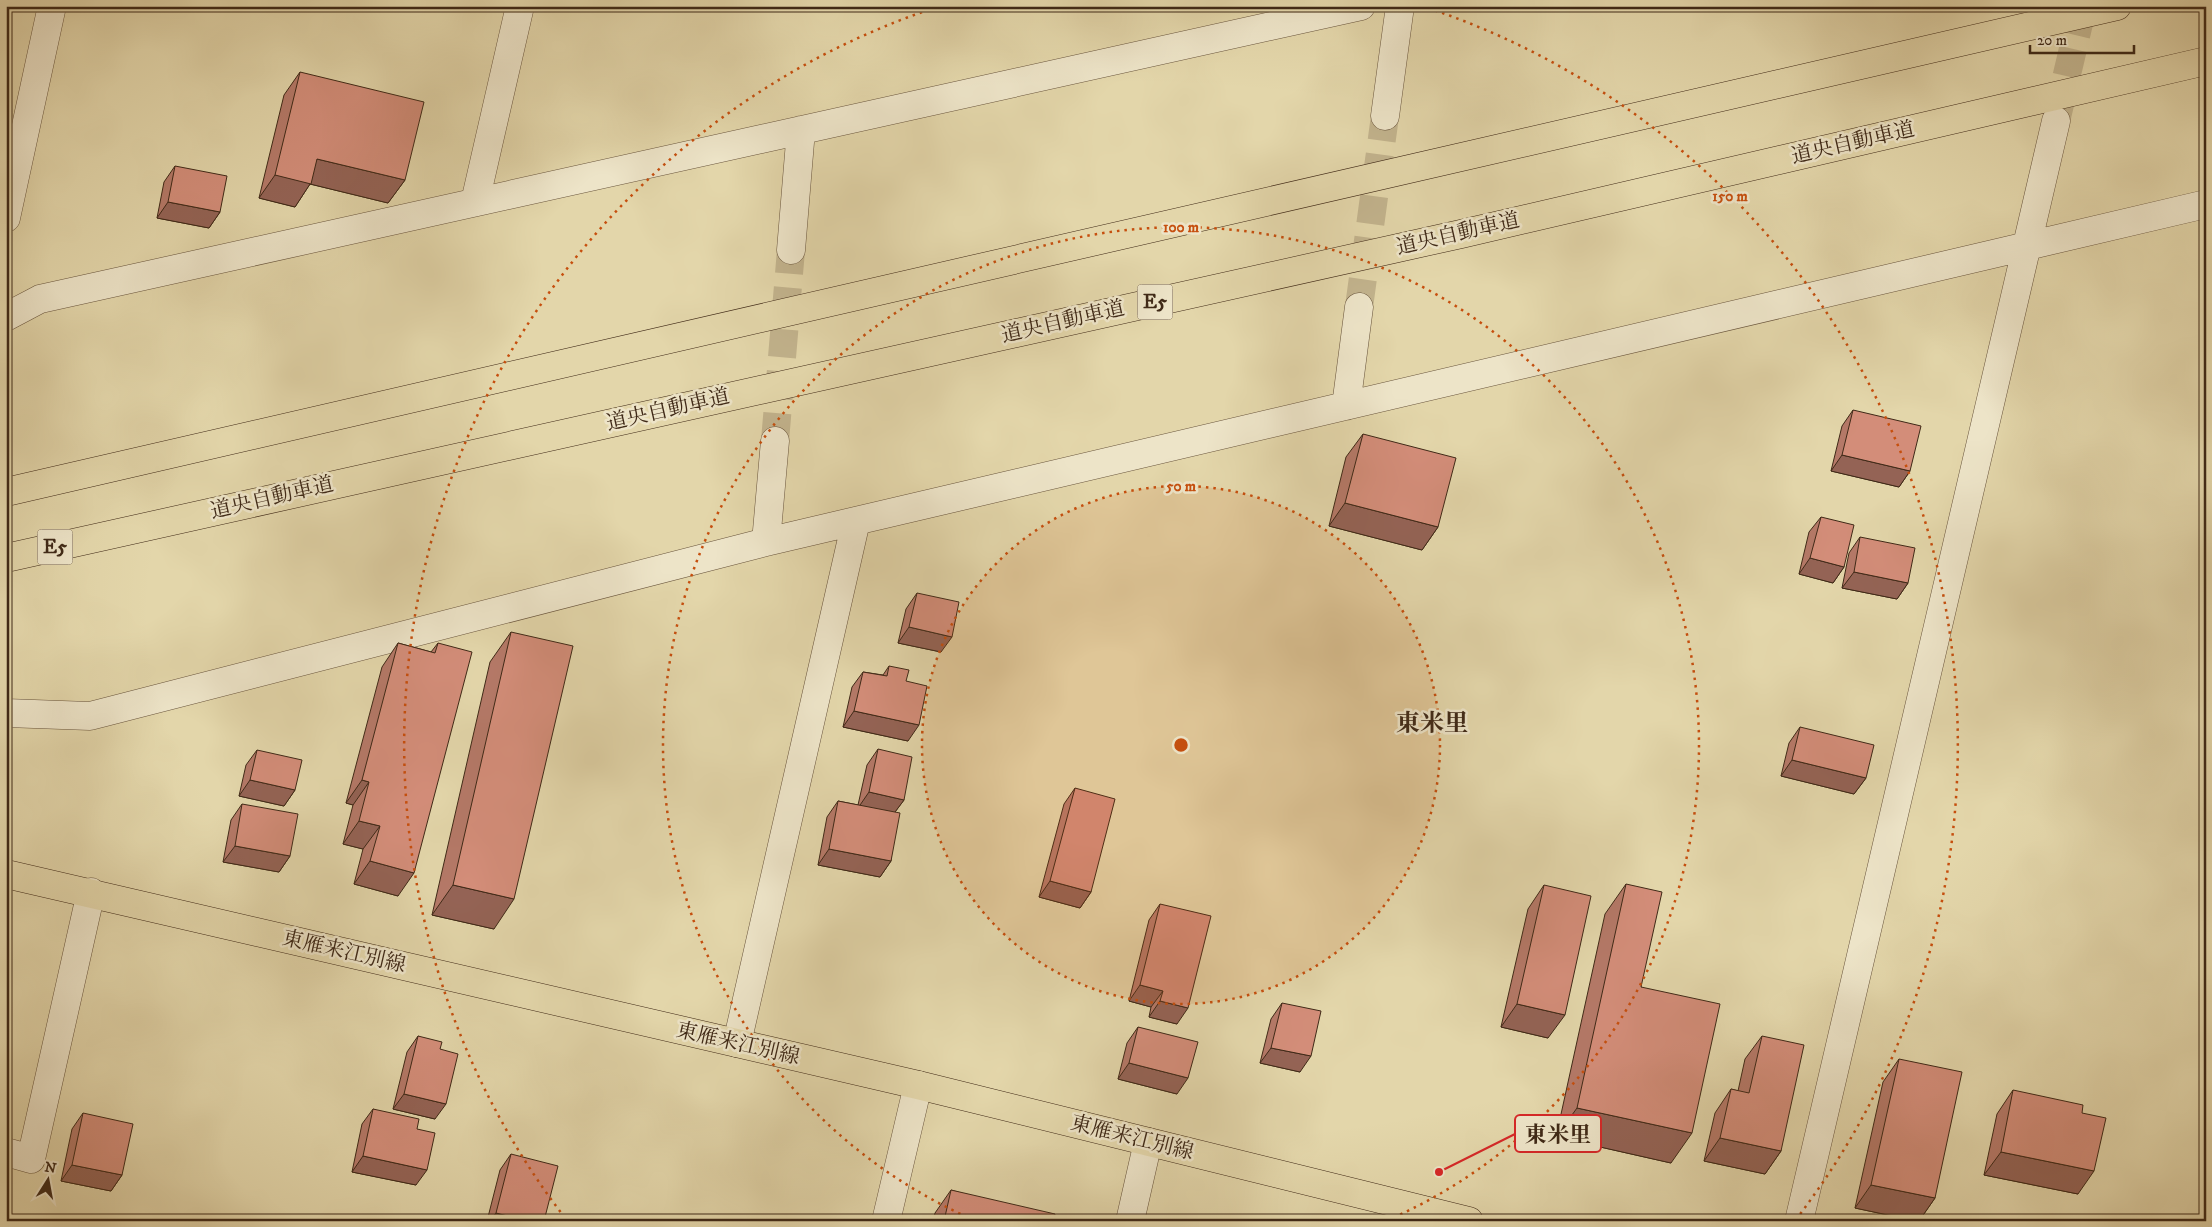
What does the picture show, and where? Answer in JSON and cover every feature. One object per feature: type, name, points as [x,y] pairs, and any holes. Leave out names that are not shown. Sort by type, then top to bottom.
[{"type":"main road","points":[[6,492],[2117,6]]},
{"type":"main road","name":"道央自動車道","points":[[6,558],[1461,234],[2206,61]]},
{"type":"main road","name":"東雁来江別線","points":[[6,874],[91,892],[918,1086],[1469,1221]]},
{"type":"street","points":[[6,218],[52,6]]},
{"type":"street","points":[[476,202],[520,6]]},
{"type":"street","points":[[6,317],[40,299],[1361,6]]},
{"type":"street","points":[[1385,116],[1400,6]]},
{"type":"street","points":[[1799,1221],[2025,247],[2056,121]]},
{"type":"street","points":[[791,250],[801,130]]},
{"type":"street","points":[[6,713],[90,716],[766,542],[2206,204]]},
{"type":"street","points":[[1346,406],[1359,306]]},
{"type":"street","points":[[766,542],[774,441]]},
{"type":"street","points":[[736,1043],[856,521]]},
{"type":"street","points":[[6,1152],[31,1159],[91,892]]},
{"type":"street","points":[[886,1221],[918,1086]]},
{"type":"street","points":[[1130,1221],[1148,1142]]},
{"type":"building","points":[[300,72],[424,102],[405,180],[317,159],[311,184],[275,175]]},
{"type":"building","points":[[175,166],[227,176],[220,212],[168,202]]},
{"type":"building","points":[[1853,410],[1921,426],[1910,471],[1842,455]]},
{"type":"building","points":[[1363,434],[1456,458],[1438,527],[1345,503]]},
{"type":"building","points":[[1821,517],[1854,525],[1844,567],[1810,558]]},
{"type":"building","points":[[1860,537],[1915,548],[1908,583],[1854,572]]},
{"type":"building","points":[[917,593],[959,602],[952,637],[909,627]]},
{"type":"building","points":[[511,632],[573,646],[514,899],[453,885]]},
{"type":"building","points":[[398,643],[435,653],[438,643],[472,652],[414,873],[370,861],[380,826],[359,821],[369,782],[362,780]]},
{"type":"building","points":[[889,666],[909,670],[906,681],[927,686],[919,725],[854,711],[863,672],[887,676]]},
{"type":"building","points":[[1800,727],[1874,745],[1866,778],[1792,760]]},
{"type":"building","points":[[878,749],[912,757],[904,800],[869,792]]},
{"type":"building","points":[[257,750],[302,760],[295,790],[250,780]]},
{"type":"building","points":[[1075,788],[1115,799],[1091,892],[1050,881]]},
{"type":"building","points":[[838,801],[900,813],[891,861],[829,849]]},
{"type":"building","points":[[242,804],[298,814],[290,856],[235,846]]},
{"type":"building","points":[[1626,884],[1662,892],[1641,987],[1720,1004],[1692,1133],[1577,1108]]},
{"type":"building","points":[[1544,885],[1591,896],[1565,1015],[1517,1004]]},
{"type":"building","points":[[1160,904],[1211,916],[1188,1008],[1160,1001],[1163,991],[1140,985]]},
{"type":"building","points":[[1282,1003],[1321,1011],[1311,1056],[1271,1048]]},
{"type":"building","points":[[1138,1027],[1198,1042],[1188,1078],[1129,1063]]},
{"type":"building","points":[[418,1036],[442,1042],[440,1049],[458,1054],[446,1104],[404,1094]]},
{"type":"building","points":[[1762,1036],[1804,1045],[1781,1151],[1720,1138],[1731,1089],[1749,1093]]},
{"type":"building","points":[[1899,1059],[1962,1072],[1935,1198],[1871,1185]]},
{"type":"building","points":[[2013,1090],[2083,1105],[2082,1113],[2106,1118],[2094,1171],[2001,1152]]},
{"type":"building","points":[[373,1109],[419,1119],[417,1129],[435,1133],[427,1170],[363,1156]]},
{"type":"building","points":[[83,1113],[133,1124],[122,1175],[72,1165]]},
{"type":"building","points":[[511,1154],[558,1166],[544,1221],[527,1221],[496,1213]]},
{"type":"building","points":[[951,1190],[1055,1214],[1054,1221],[944,1221]]},
{"type":"tunnel","points":[[2057,117],[2083,6]]},
{"type":"tunnel","points":[[1359,307],[1385,116]]},
{"type":"tunnel","points":[[775,441],[791,250]]},
{"type":"place","name":"東米里","points":[[1439,1172]]},
{"type":"district","name":"東米里","points":[[1432,724]]}]
